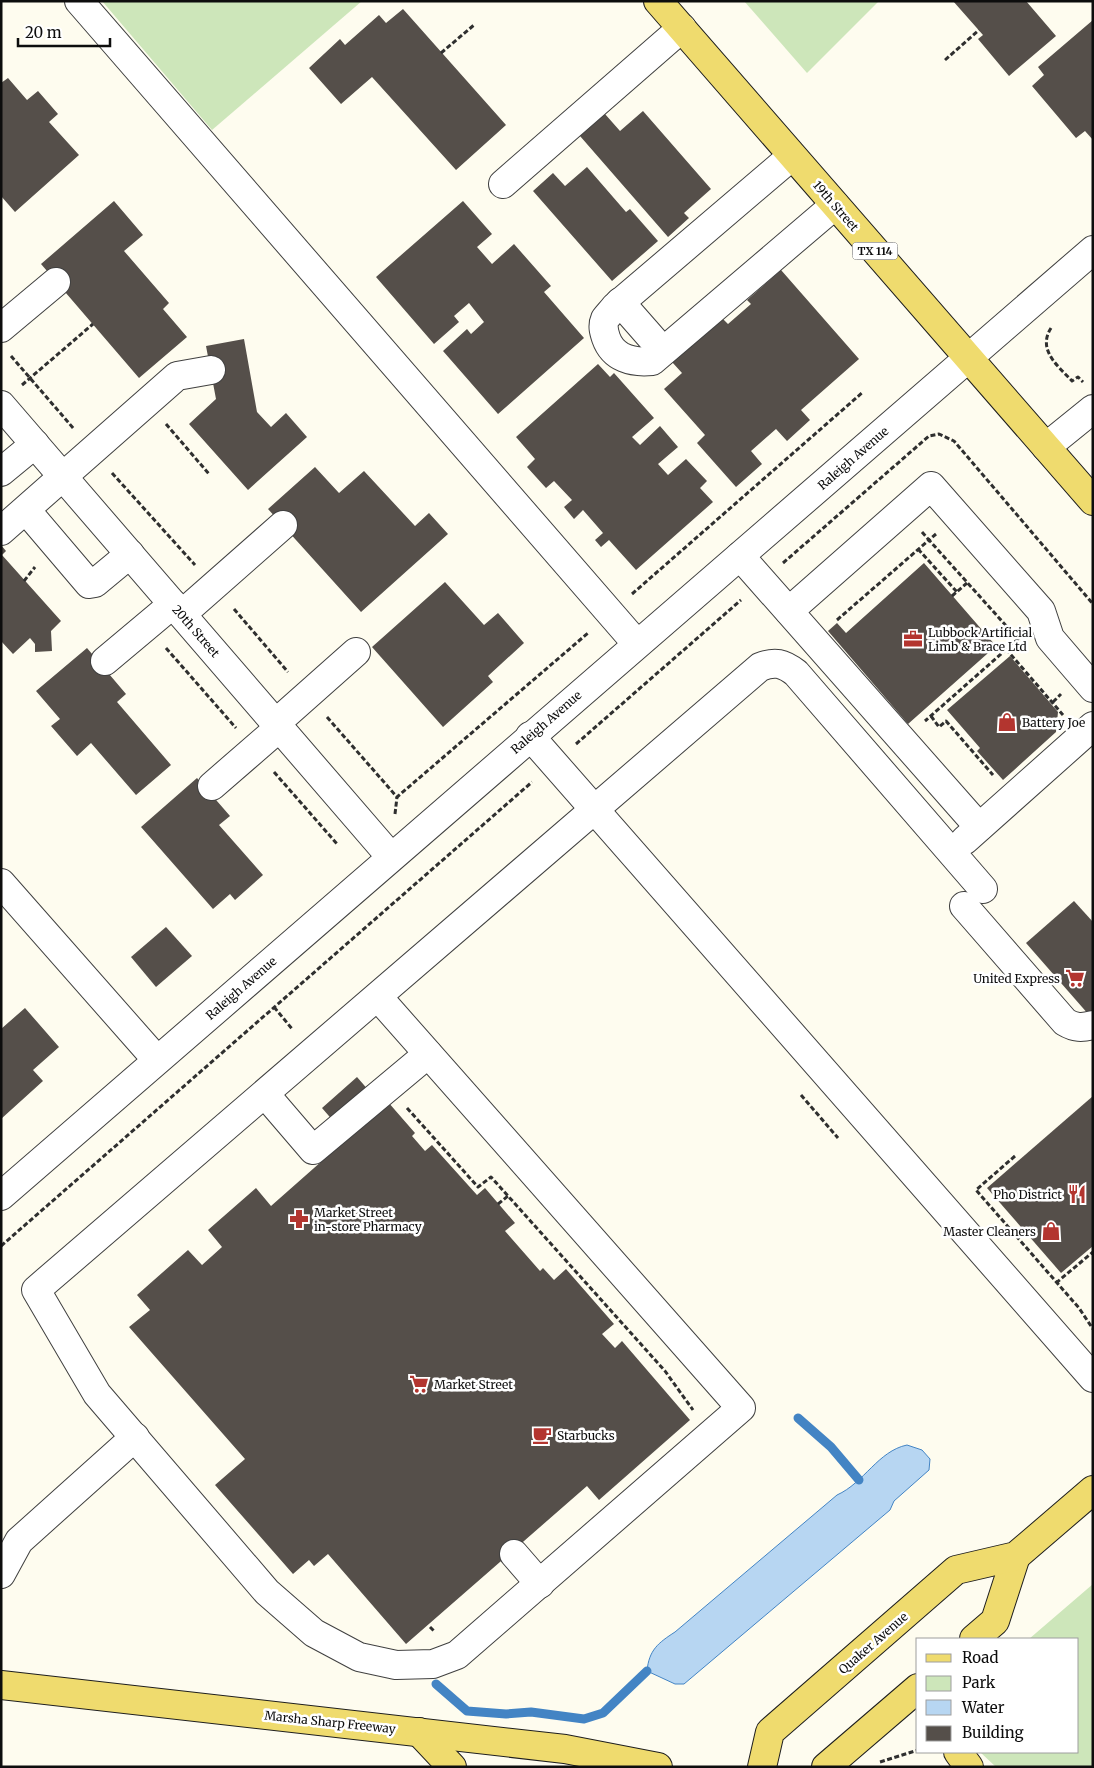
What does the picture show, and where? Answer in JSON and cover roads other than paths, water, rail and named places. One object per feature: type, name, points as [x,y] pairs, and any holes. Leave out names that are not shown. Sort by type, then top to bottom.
[{"type":"main road","name":"19th Street","points":[[658,1],[1093,501]]},
{"type":"main road","name":"Quaker Avenue","points":[[762,1767],[770,1732],[956,1570],[1016,1556],[1093,1490]]},
{"type":"main road","points":[[975,1638],[995,1622],[1016,1556]]},
{"type":"main road","name":"Marsha Sharp Freeway","points":[[1,1685],[565,1749],[658,1767]]},
{"type":"main road","points":[[826,1767],[916,1690]]},
{"type":"main road","points":[[419,1732],[452,1767]]},
{"type":"main road","points":[[959,1753],[969,1767]]},
{"type":"street","points":[[79,1],[637,644]]},
{"type":"street","points":[[503,184],[682,28]]},
{"type":"street","points":[[792,156],[620,302],[605,320],[603,329],[608,345],[619,356],[641,362],[652,361],[835,205]]},
{"type":"street","name":"Raleigh Avenue","points":[[1,1196],[1093,250]]},
{"type":"street","points":[[4,340],[56,282]]},
{"type":"street","points":[[620,302],[663,351]]},
{"type":"street","points":[[1,531],[178,376],[211,370]]},
{"type":"street","name":"20th Street","points":[[8,398],[35,444],[391,857]]},
{"type":"street","points":[[1046,448],[1090,398]]},
{"type":"street","points":[[1,472],[35,444]]},
{"type":"street","points":[[788,611],[931,486],[1041,611],[1050,638],[1093,688]]},
{"type":"street","points":[[26,510],[89,584],[95,584],[130,554]]},
{"type":"street","points":[[105,662],[147,626],[213,586],[283,525]]},
{"type":"street","points":[[740,556],[980,828]]},
{"type":"street","points":[[212,786],[254,750],[308,694],[356,652]]},
{"type":"street","points":[[378,997],[742,1408],[457,1655],[432,1664],[396,1665],[358,1657],[314,1633],[267,1592],[97,1394],[36,1290],[760,667],[772,662],[785,664],[796,673],[951,852],[974,898],[1065,1022],[1073,1027],[1084,1028],[1093,1025]]},
{"type":"street","points":[[951,852],[980,828],[1080,724]]},
{"type":"street","points":[[530,736],[1093,1378]]},
{"type":"street","points":[[1,883],[158,1060]]},
{"type":"street","points":[[265,1094],[303,1138],[422,1047]]},
{"type":"street","points":[[1,1574],[20,1541],[135,1437]]},
{"type":"street","points":[[514,1554],[540,1584]]},
{"type":"water","points":[[907,1445],[922,1450],[930,1459],[929,1470],[894,1501],[890,1510],[684,1684],[675,1684],[647,1671],[652,1652],[659,1644],[837,1495],[847,1490],[879,1460],[897,1448]]},
{"type":"waterway","points":[[798,1418],[831,1447],[859,1480]]},
{"type":"waterway","points":[[436,1684],[467,1711],[506,1714],[531,1712],[584,1719],[603,1713],[647,1671]]},
{"type":"place","name":"Lubbock Artificial Limb & Brace Ltd","points":[[913,639]]},
{"type":"place","name":"Battery Joe","points":[[1007,722]]},
{"type":"place","name":"United Express","points":[[1075,978]]},
{"type":"place","name":"Pho District","points":[[1077,1194]]},
{"type":"place","name":"Market Street in-store Pharmacy","points":[[299,1219]]},
{"type":"place","name":"Master Cleaners","points":[[1051,1231]]},
{"type":"place","name":"Market Street","points":[[419,1384]]},
{"type":"place","name":"Starbucks","points":[[542,1435]]}]
